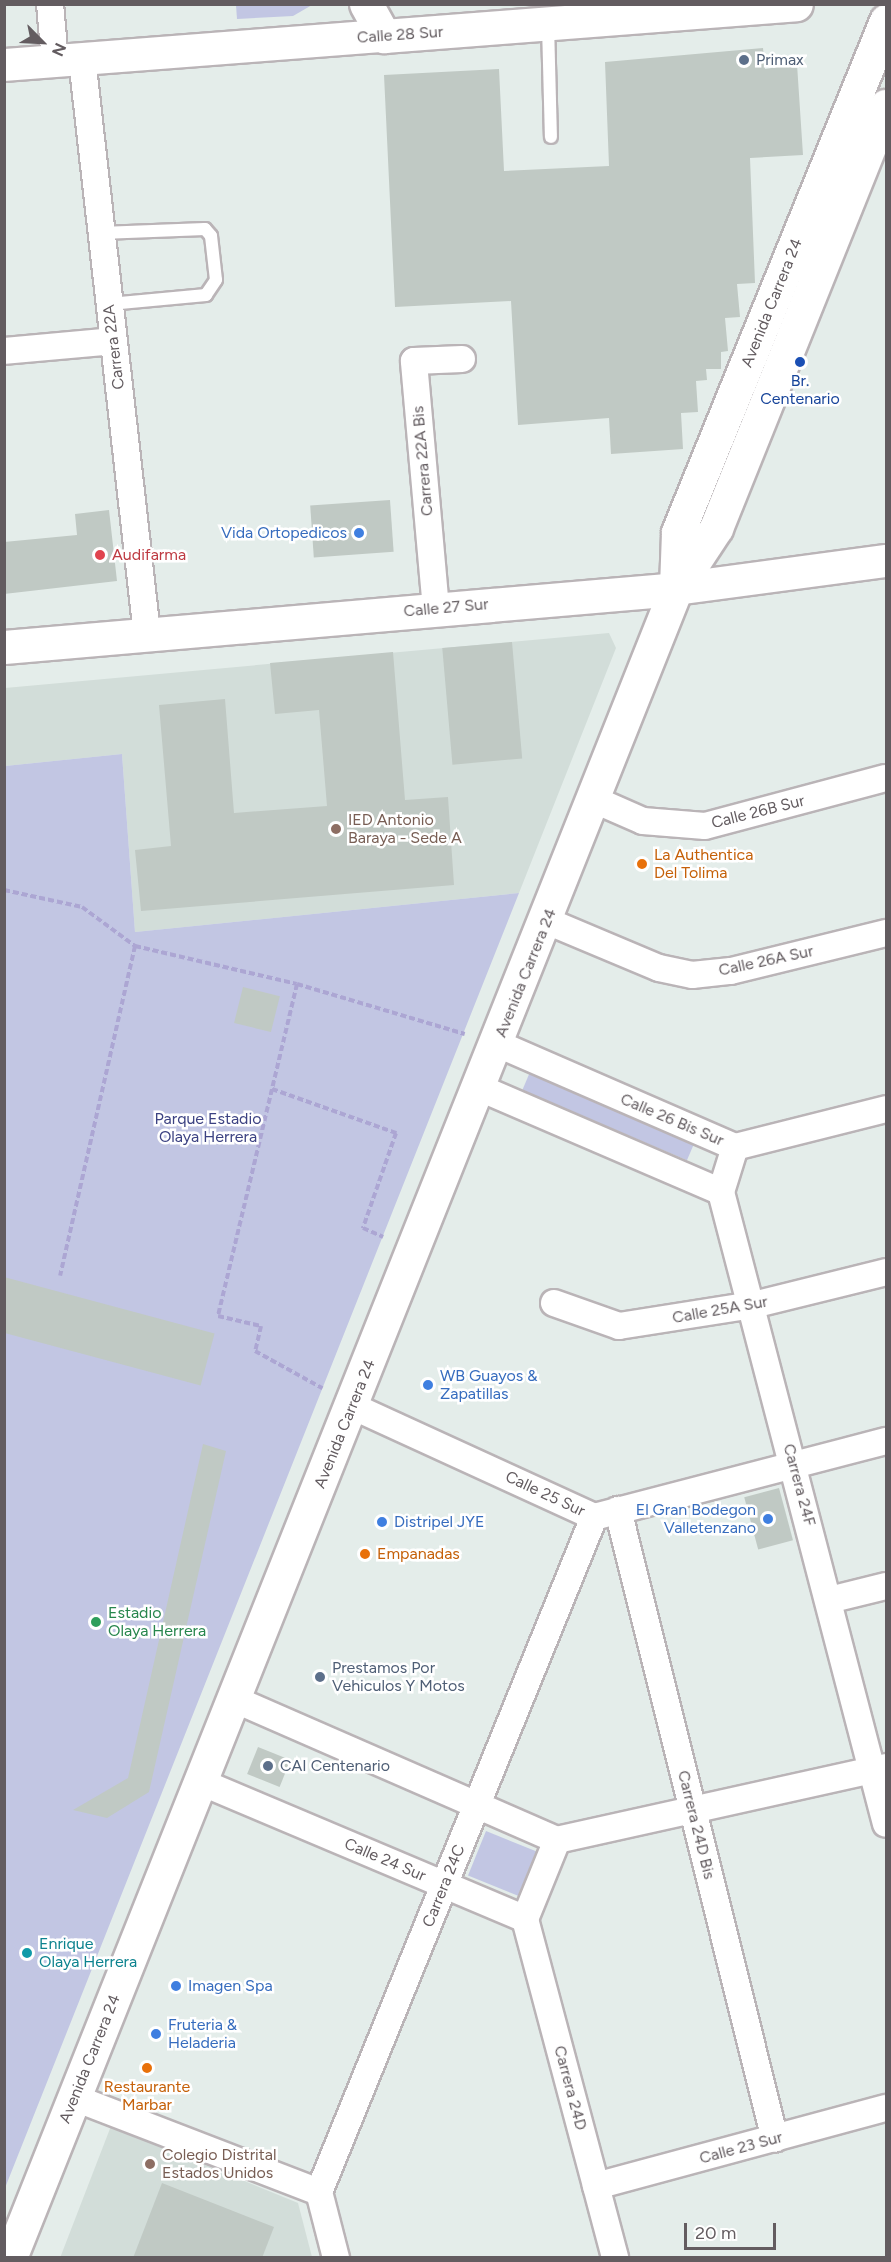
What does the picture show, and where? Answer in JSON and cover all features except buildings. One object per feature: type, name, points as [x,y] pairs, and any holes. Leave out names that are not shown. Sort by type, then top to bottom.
[{"type":"main road","points":[[366,4],[384,36]]},
{"type":"main road","name":"Calle 28 Sur","points":[[384,36],[796,4]]},
{"type":"main road","name":"Avenida Carrera 24","points":[[676,589],[678,532],[886,21]]},
{"type":"main road","name":"Avenida Carrera 24","points":[[10,2258],[498,1044],[676,589],[716,528],[886,106]]},
{"type":"main road","name":"Calle 27 Sur","points":[[4,647],[676,589]]},
{"type":"street","name":"Carrera 22A","points":[[51,4],[68,60],[101,232],[147,634]]},
{"type":"street","name":"Calle 28 Sur","points":[[4,65],[384,36]]},
{"type":"street","points":[[4,351],[113,341]]},
{"type":"street","name":"Carrera 22A Bis","points":[[436,609],[414,361],[462,358]]},
{"type":"street","name":"Calle 27 Sur","points":[[676,589],[886,561]]},
{"type":"street","name":"Calle 26B Sur","points":[[595,800],[643,821],[705,825],[886,778]]},
{"type":"street","name":"Calle 26A Sur","points":[[547,921],[659,968],[692,975],[731,971],[886,933]]},
{"type":"street","name":"Calle 26 Bis Sur","points":[[498,1044],[735,1147],[886,1108]]},
{"type":"street","points":[[480,1088],[721,1192],[735,1147]]},
{"type":"street","name":"Carrera 24F","points":[[721,1192],[753,1305],[829,1600],[880,1769],[886,1824]]},
{"type":"street","name":"Calle 25A Sur","points":[[554,1303],[619,1326],[753,1305],[886,1272]]},
{"type":"street","name":"Calle 25 Sur","points":[[352,1406],[606,1514]]},
{"type":"street","points":[[606,1514],[886,1441]]},
{"type":"street","name":"Carrera 24C","points":[[319,2192],[477,1805],[606,1514]]},
{"type":"street","name":"Carrera 24D Bis","points":[[606,1514],[693,1814],[775,2139]]},
{"type":"street","points":[[829,1600],[886,1586]]},
{"type":"street","points":[[234,1699],[557,1840],[693,1814],[880,1769]]},
{"type":"street","name":"Calle 24 Sur","points":[[201,1782],[525,1919]]},
{"type":"street","points":[[525,1919],[557,1840]]},
{"type":"street","name":"Carrera 24D","points":[[525,1919],[615,2258]]},
{"type":"street","points":[[75,2098],[319,2192],[336,2258]]},
{"type":"street","name":"Calle 23 Sur","points":[[596,2186],[886,2108]]},
{"type":"lane","points":[[548,24],[551,137]]},
{"type":"lane","points":[[101,232],[205,229],[211,236],[216,280],[206,295],[109,304]]},
{"type":"path","points":[[4,890],[82,907],[135,946],[297,984],[498,1044]]},
{"type":"path","points":[[60,1276],[135,946]]},
{"type":"path","points":[[297,984],[218,1316],[261,1326],[255,1351],[352,1406]]},
{"type":"path","points":[[272,1089],[396,1133],[363,1228],[395,1241]]},
{"type":"shaded area","name":"IED Antonio Baraya - Sede A","points":[[609,633],[616,648],[519,893],[135,932],[122,754],[5,766],[5,688]]},
{"type":"shaded area","name":"Colegio Distrital Estados Unidos","points":[[111,2126],[298,2203],[312,2257],[60,2258]]},
{"type":"green space","points":[[236,4],[312,5],[293,16],[237,19]]},
{"type":"green space","name":"Parque Estadio Olaya Herrera","points":[[122,754],[135,932],[519,893],[5,2188],[5,766]]},
{"type":"green space","points":[[530,1072],[695,1142],[687,1160],[522,1090]]},
{"type":"green space","points":[[486,1831],[536,1851],[518,1896],[468,1876]]},
{"type":"place","name":"Primax","points":[[744,60]]},
{"type":"place","name":"Br. Centenario","points":[[800,362]]},
{"type":"place","name":"Vida Ortopedicos","points":[[359,533]]},
{"type":"place","name":"Audifarma","points":[[100,555]]},
{"type":"place","name":"IED Antonio Baraya - Sede A","points":[[336,829]]},
{"type":"place","name":"La Authentica Del Tolima","points":[[642,864]]},
{"type":"place","name":"WB Guayos & Zapatillas","points":[[428,1385]]},
{"type":"place","name":"El Gran Bodegon Valletenzano","points":[[768,1519]]},
{"type":"place","name":"Distripel JYE","points":[[382,1522]]},
{"type":"place","name":"Empanadas","points":[[365,1554]]},
{"type":"place","name":"Estadio Olaya Herrera","points":[[96,1622]]},
{"type":"place","name":"Prestamos Por Vehiculos Y Motos","points":[[320,1677]]},
{"type":"place","name":"CAI Centenario","points":[[268,1766]]},
{"type":"place","name":"Enrique Olaya Herrera","points":[[27,1953]]},
{"type":"place","name":"Imagen Spa","points":[[176,1986]]},
{"type":"place","name":"Fruteria & Heladeria","points":[[156,2034]]},
{"type":"place","name":"Restaurante Marbar","points":[[147,2068]]},
{"type":"place","name":"Colegio Distrital Estados Unidos","points":[[150,2164]]}]
